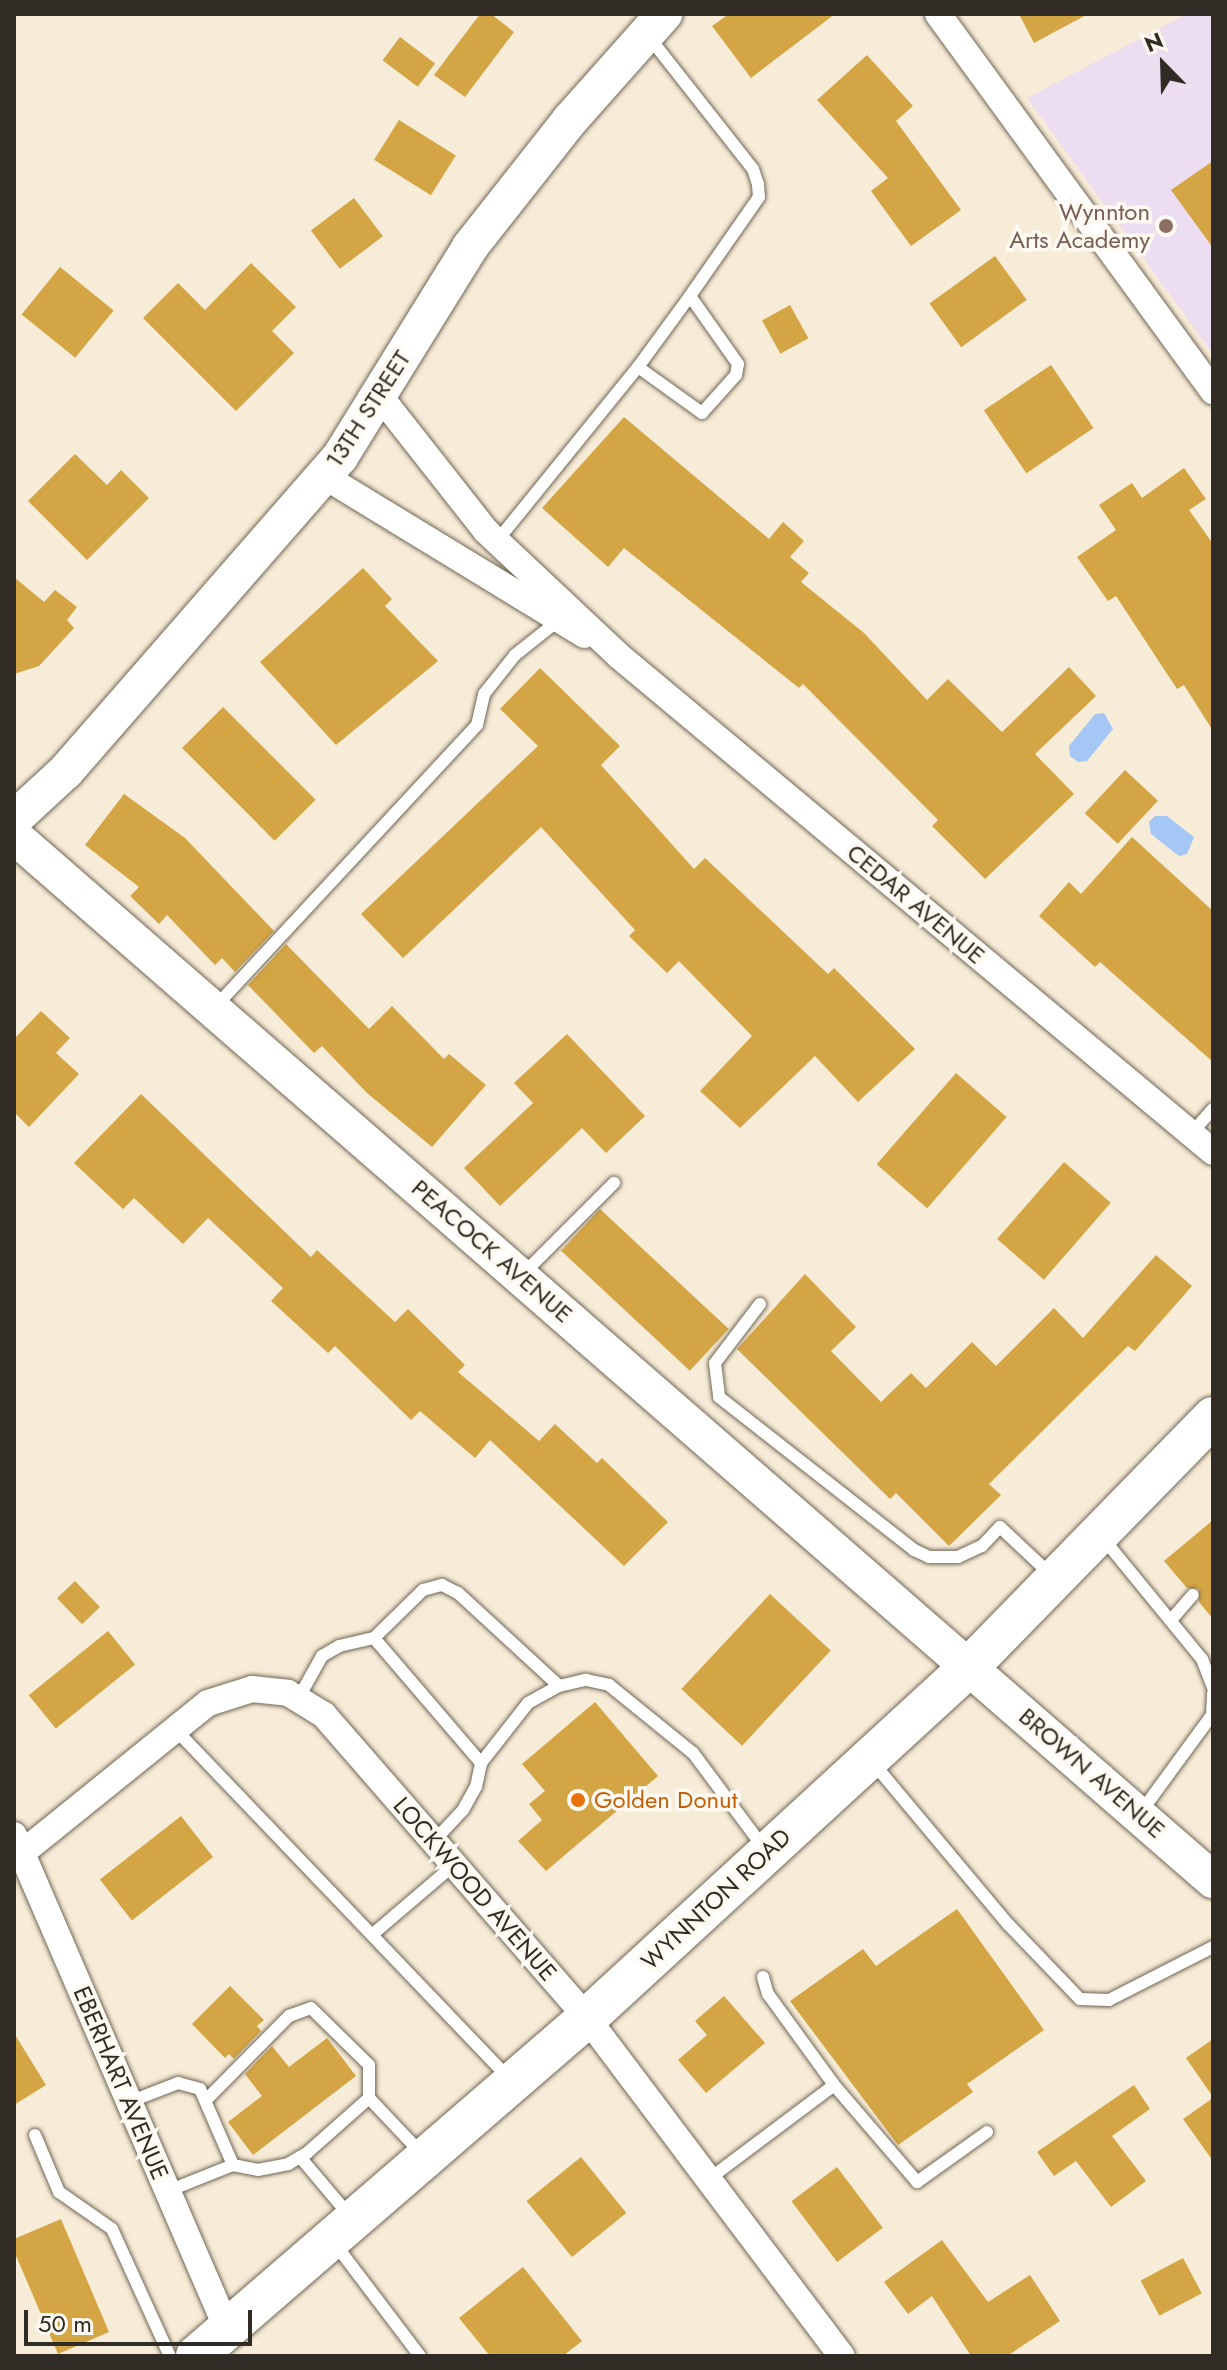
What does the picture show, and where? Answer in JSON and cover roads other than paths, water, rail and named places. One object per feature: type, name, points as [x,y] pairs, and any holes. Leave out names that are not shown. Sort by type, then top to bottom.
[{"type":"main road","name":"WYNNTON ROAD","points":[[196,2356],[587,2018],[970,1666],[1099,1533],[1204,1432]]},
{"type":"street","points":[[938,14],[1213,391]]},
{"type":"street","name":"13TH STREET","points":[[14,819],[66,771],[324,476],[379,395],[470,247],[570,120],[655,24]]},
{"type":"street","points":[[379,395],[497,541],[619,656]]},
{"type":"street","points":[[324,476],[619,656]]},
{"type":"street","name":"CEDAR AVENUE","points":[[619,656],[1213,1152]]},
{"type":"street","name":"PEACOCK AVENUE","points":[[14,836],[970,1666]]},
{"type":"street","name":"BROWN AVENUE","points":[[970,1666],[1213,1880]]},
{"type":"street","name":"LOCKWOOD AVENUE","points":[[18,1844],[208,1703],[252,1689],[298,1699],[324,1715],[456,1863],[587,2018],[842,2356]]},
{"type":"street","name":"EBERHART AVENUE","points":[[18,1844],[228,2331]]},
{"type":"lane","points":[[497,541],[638,367],[759,197],[753,169],[655,24]]},
{"type":"lane","points":[[638,367],[702,413],[736,375],[738,364],[690,296]]},
{"type":"lane","points":[[212,1010],[477,725],[484,694],[515,655],[559,620]]},
{"type":"lane","points":[[1191,1134],[1213,1109]]},
{"type":"lane","points":[[521,1276],[614,1183]]},
{"type":"lane","points":[[760,1304],[715,1363],[719,1397],[914,1550],[929,1557],[958,1557],[982,1546],[1000,1527],[1055,1579]]},
{"type":"lane","points":[[1099,1533],[1202,1659],[1213,1690],[1212,1715],[1139,1814]]},
{"type":"lane","points":[[298,1699],[322,1656],[339,1646],[374,1638],[423,1590],[442,1585],[458,1593],[559,1686]]},
{"type":"lane","points":[[1171,1620],[1193,1595]]},
{"type":"lane","points":[[374,1638],[481,1763]]},
{"type":"lane","points":[[435,1840],[463,1810],[481,1763],[528,1703],[559,1686],[586,1680],[609,1685],[693,1753],[767,1852]]},
{"type":"lane","points":[[174,1727],[513,2082]]},
{"type":"lane","points":[[869,1759],[1008,1924],[1080,1999],[1109,2000],[1213,1947]]},
{"type":"lane","points":[[373,1934],[456,1863]]},
{"type":"lane","points":[[763,1977],[768,1994],[834,2085],[917,2182],[987,2132]]},
{"type":"lane","points":[[207,2099],[289,2016],[311,2008],[369,2065],[369,2098],[426,2158]]},
{"type":"lane","points":[[129,2102],[178,2083],[200,2089],[207,2099],[233,2165]]},
{"type":"lane","points":[[709,2179],[834,2085]]},
{"type":"lane","points":[[168,2191],[233,2165],[258,2170],[300,2157],[369,2098]]},
{"type":"lane","points":[[35,2135],[59,2192],[112,2229],[170,2356]]},
{"type":"lane","points":[[300,2157],[420,2356]]},
{"type":"water","points":[[1104,713],[1113,729],[1087,761],[1078,762],[1070,756],[1069,746],[1095,714]]},
{"type":"water","points":[[1155,816],[1167,816],[1194,837],[1187,854],[1179,856],[1151,834],[1149,822]]},
{"type":"place","name":"Wynnton Arts Academy","points":[[1166,226]]},
{"type":"place","name":"Golden Donut","points":[[578,1800]]}]
